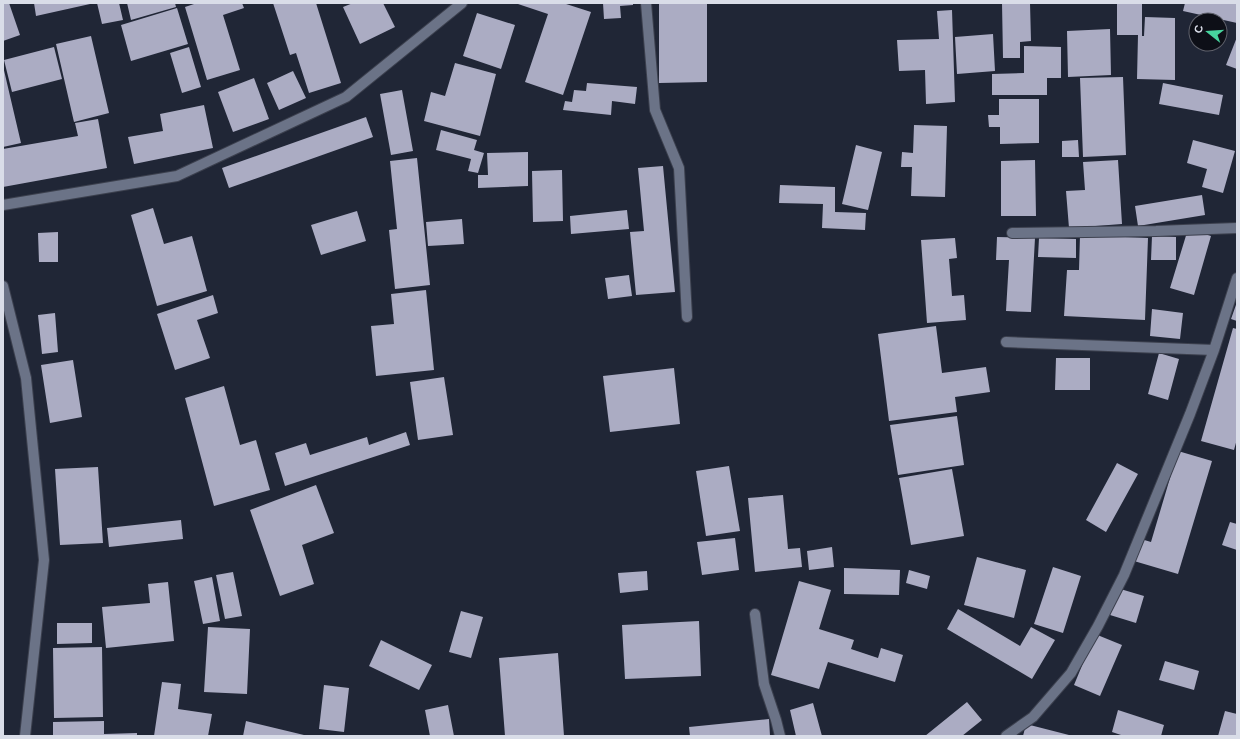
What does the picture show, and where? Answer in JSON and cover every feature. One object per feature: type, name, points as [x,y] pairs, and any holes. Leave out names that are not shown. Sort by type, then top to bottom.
[{"type":"lane","points":[[3,205],[177,176],[346,97],[462,3]]},
{"type":"lane","points":[[646,3],[655,110],[679,168],[686,317]]},
{"type":"lane","points":[[1012,233],[1117,232],[1237,228]]},
{"type":"lane","points":[[1006,736],[1033,717],[1071,673],[1124,576],[1190,414],[1214,350],[1237,278]]},
{"type":"lane","points":[[3,286],[26,378],[44,560],[25,736]]},
{"type":"lane","points":[[1006,342],[1214,350]]},
{"type":"lane","points":[[755,614],[764,684],[780,736]]},
{"type":"building","points":[[3,3],[9,3],[20,35],[3,41]]},
{"type":"building","points":[[34,3],[90,3],[90,4],[36,16]]},
{"type":"building","points":[[97,3],[119,3],[123,20],[102,24]]},
{"type":"building","points":[[127,3],[175,3],[176,7],[131,20]]},
{"type":"building","points":[[197,3],[242,3],[244,8],[223,15],[240,70],[207,80],[185,7]]},
{"type":"building","points":[[273,3],[316,3],[341,83],[309,93],[296,53],[290,55]]},
{"type":"building","points":[[353,3],[383,3],[395,27],[360,44],[343,7]]},
{"type":"building","points":[[515,3],[563,3],[591,12],[563,95],[525,82],[548,14]]},
{"type":"building","points":[[603,3],[633,3],[633,5],[620,6],[621,18],[604,19]]},
{"type":"building","points":[[659,3],[707,3],[707,82],[659,83]]},
{"type":"building","points":[[1002,3],[1030,3],[1031,41],[1020,42],[1020,58],[1003,58]]},
{"type":"building","points":[[1117,3],[1142,3],[1142,36],[1144,36],[1145,17],[1175,18],[1175,80],[1137,79],[1138,35],[1117,35]]},
{"type":"building","points":[[1185,3],[1237,3],[1237,23],[1228,21],[1228,12],[1183,11]]},
{"type":"building","points":[[177,8],[188,44],[131,61],[121,25]]},
{"type":"building","points":[[952,10],[955,102],[926,104],[925,70],[899,71],[897,40],[939,39],[937,11]]},
{"type":"building","points":[[477,13],[515,25],[501,69],[463,56]]},
{"type":"building","points":[[1110,29],[1111,75],[1068,77],[1067,31]]},
{"type":"building","points":[[993,34],[995,71],[957,74],[955,37]]},
{"type":"building","points":[[91,36],[109,113],[74,122],[56,44]]},
{"type":"building","points":[[1237,37],[1237,69],[1226,65]]},
{"type":"building","points":[[1024,46],[1061,47],[1061,78],[1047,78],[1047,95],[992,95],[992,74],[1024,73]]},
{"type":"building","points":[[54,47],[62,79],[12,92],[4,60]]},
{"type":"building","points":[[189,47],[201,87],[182,93],[170,53]]},
{"type":"building","points":[[455,63],[496,74],[480,136],[424,121],[431,92],[445,96]]},
{"type":"building","points":[[3,66],[21,143],[3,147]]},
{"type":"building","points":[[293,71],[306,98],[279,110],[267,83]]},
{"type":"building","points":[[1123,77],[1126,155],[1083,157],[1080,78]]},
{"type":"building","points":[[254,78],[269,119],[233,132],[218,92]]},
{"type":"building","points":[[587,83],[637,87],[635,104],[612,101],[611,115],[563,110],[565,101],[572,102],[574,90],[586,91]]},
{"type":"building","points":[[1163,83],[1223,95],[1219,115],[1159,104]]},
{"type":"building","points":[[402,90],[413,151],[391,155],[380,94]]},
{"type":"building","points":[[999,99],[1039,99],[1039,143],[1000,144],[1000,127],[989,127],[988,115],[999,115]]},
{"type":"building","points":[[204,105],[213,148],[134,164],[128,137],[163,131],[160,114]]},
{"type":"building","points":[[366,117],[373,137],[229,188],[222,168]]},
{"type":"building","points":[[98,119],[107,168],[3,187],[3,149],[78,136],[75,123]]},
{"type":"building","points":[[914,125],[947,126],[945,197],[911,196],[912,167],[901,167],[902,152],[913,153]]},
{"type":"building","points":[[441,130],[477,140],[474,150],[484,153],[478,173],[468,171],[471,159],[436,150]]},
{"type":"building","points":[[1078,140],[1079,157],[1062,157],[1062,141]]},
{"type":"building","points":[[1193,140],[1235,151],[1223,193],[1202,187],[1207,169],[1187,163]]},
{"type":"building","points":[[856,145],[882,152],[868,210],[842,204]]},
{"type":"building","points":[[528,152],[528,186],[478,188],[478,175],[488,175],[487,153]]},
{"type":"building","points":[[417,158],[430,285],[395,289],[389,230],[397,229],[390,161]]},
{"type":"building","points":[[1035,160],[1036,216],[1001,216],[1001,161]]},
{"type":"building","points":[[1118,160],[1122,224],[1069,228],[1066,191],[1085,190],[1083,162]]},
{"type":"building","points":[[663,166],[675,292],[636,295],[630,232],[644,231],[638,168]]},
{"type":"building","points":[[562,170],[563,221],[533,222],[532,171]]},
{"type":"building","points":[[780,185],[835,187],[835,212],[866,213],[865,230],[822,228],[823,204],[779,203]]},
{"type":"building","points":[[1202,195],[1205,215],[1138,226],[1135,206]]},
{"type":"building","points":[[153,208],[164,244],[192,236],[207,291],[157,306],[131,215]]},
{"type":"building","points":[[627,210],[629,229],[571,234],[570,216]]},
{"type":"building","points":[[357,211],[366,241],[321,255],[311,225]]},
{"type":"building","points":[[462,219],[464,244],[428,246],[426,222]]},
{"type":"building","points":[[1188,229],[1211,236],[1194,295],[1170,288]]},
{"type":"building","points":[[58,232],[58,262],[39,262],[38,233]]},
{"type":"building","points":[[1080,235],[1148,238],[1145,320],[1064,316],[1067,270],[1079,270]]},
{"type":"building","points":[[1152,236],[1176,237],[1176,260],[1151,260]]},
{"type":"building","points":[[997,237],[1035,238],[1031,312],[1006,311],[1009,260],[996,260]]},
{"type":"building","points":[[955,238],[957,258],[949,259],[952,296],[964,295],[966,320],[927,323],[921,240]]},
{"type":"building","points":[[1039,238],[1076,239],[1076,258],[1038,257]]},
{"type":"building","points":[[629,275],[632,296],[608,299],[605,278]]},
{"type":"building","points":[[426,290],[434,370],[376,376],[371,326],[394,324],[391,294]]},
{"type":"building","points":[[213,295],[218,313],[197,320],[210,358],[175,370],[157,314]]},
{"type":"building","points":[[1237,302],[1237,321],[1231,319]]},
{"type":"building","points":[[1152,309],[1183,313],[1180,339],[1150,336]]},
{"type":"building","points":[[55,313],[58,352],[42,354],[38,315]]},
{"type":"building","points":[[936,326],[942,373],[986,367],[990,392],[955,397],[957,412],[889,421],[878,334]]},
{"type":"building","points":[[1233,328],[1237,329],[1237,439],[1234,450],[1201,441]]},
{"type":"building","points":[[1159,353],[1179,359],[1168,400],[1148,394]]},
{"type":"building","points":[[1056,358],[1090,358],[1090,390],[1055,390]]},
{"type":"building","points":[[73,360],[82,417],[50,423],[41,365]]},
{"type":"building","points":[[674,368],[680,424],[610,432],[603,376]]},
{"type":"building","points":[[444,377],[453,435],[418,440],[410,382]]},
{"type":"building","points":[[224,386],[240,445],[256,440],[270,490],[214,506],[185,398]]},
{"type":"building","points":[[957,416],[964,465],[898,475],[890,425]]},
{"type":"building","points":[[406,432],[410,445],[285,486],[275,453],[306,443],[310,455],[367,437],[369,445]]},
{"type":"building","points":[[1178,451],[1212,461],[1178,574],[1134,561],[1141,539],[1151,542]]},
{"type":"building","points":[[1117,463],[1138,474],[1106,532],[1086,520]]},
{"type":"building","points":[[729,466],[740,531],[706,536],[696,471]]},
{"type":"building","points":[[98,467],[103,543],[60,545],[55,469]]},
{"type":"building","points":[[952,469],[964,536],[911,545],[899,478]]},
{"type":"building","points":[[316,485],[334,533],[302,545],[314,584],[280,596],[250,510]]},
{"type":"building","points":[[783,495],[788,549],[800,548],[802,567],[755,572],[748,498]]},
{"type":"building","points":[[181,520],[183,539],[109,547],[107,528]]},
{"type":"building","points":[[1230,522],[1237,524],[1237,550],[1222,545]]},
{"type":"building","points":[[735,538],[739,570],[702,575],[697,542]]},
{"type":"building","points":[[832,547],[834,567],[809,570],[807,551]]},
{"type":"building","points":[[977,557],[1026,570],[1014,618],[964,605]]},
{"type":"building","points":[[1053,567],[1081,576],[1063,633],[1034,624]]},
{"type":"building","points":[[844,568],[900,570],[899,595],[844,594]]},
{"type":"building","points":[[909,570],[930,576],[927,589],[906,583]]},
{"type":"building","points":[[647,571],[648,590],[620,593],[618,573]]},
{"type":"building","points":[[233,572],[242,616],[225,619],[216,575]]},
{"type":"building","points":[[212,577],[220,621],[203,624],[194,581]]},
{"type":"building","points":[[799,581],[831,590],[819,629],[854,640],[851,649],[878,658],[881,648],[903,655],[895,682],[828,662],[819,689],[771,675]]},
{"type":"building","points":[[168,582],[174,641],[106,648],[102,607],[150,603],[148,584]]},
{"type":"building","points":[[1117,588],[1144,596],[1136,623],[1110,615]]},
{"type":"building","points":[[958,609],[1020,646],[1031,627],[1055,640],[1032,679],[947,629]]},
{"type":"building","points":[[461,611],[483,617],[471,658],[449,652]]},
{"type":"building","points":[[699,621],[701,676],[625,679],[622,625]]},
{"type":"building","points":[[57,623],[92,623],[92,643],[57,644]]},
{"type":"building","points":[[208,627],[250,629],[247,694],[204,692]]},
{"type":"building","points":[[1095,634],[1122,645],[1100,696],[1074,685]]},
{"type":"building","points":[[381,640],[432,665],[419,690],[369,666]]},
{"type":"building","points":[[102,647],[103,717],[54,718],[53,648]]},
{"type":"building","points":[[558,653],[564,736],[505,736],[499,658]]},
{"type":"building","points":[[1165,661],[1199,671],[1194,690],[1159,680]]},
{"type":"building","points":[[162,682],[181,684],[178,709],[212,714],[208,736],[154,736]]},
{"type":"building","points":[[324,685],[349,688],[344,732],[319,729]]},
{"type":"building","points":[[967,702],[982,720],[962,736],[925,736]]},
{"type":"building","points":[[813,703],[822,736],[796,736],[790,710]]},
{"type":"building","points":[[448,705],[454,736],[430,736],[425,710]]},
{"type":"building","points":[[1118,710],[1164,725],[1161,736],[1124,736],[1112,732]]},
{"type":"building","points":[[1225,711],[1237,714],[1237,736],[1218,736]]},
{"type":"building","points":[[769,719],[770,736],[690,736],[689,727]]},
{"type":"building","points":[[104,721],[104,734],[137,733],[137,736],[53,736],[53,722]]},
{"type":"building","points":[[246,721],[304,735],[304,736],[243,736]]},
{"type":"building","points":[[1026,724],[1069,735],[1069,736],[1023,736]]}]
